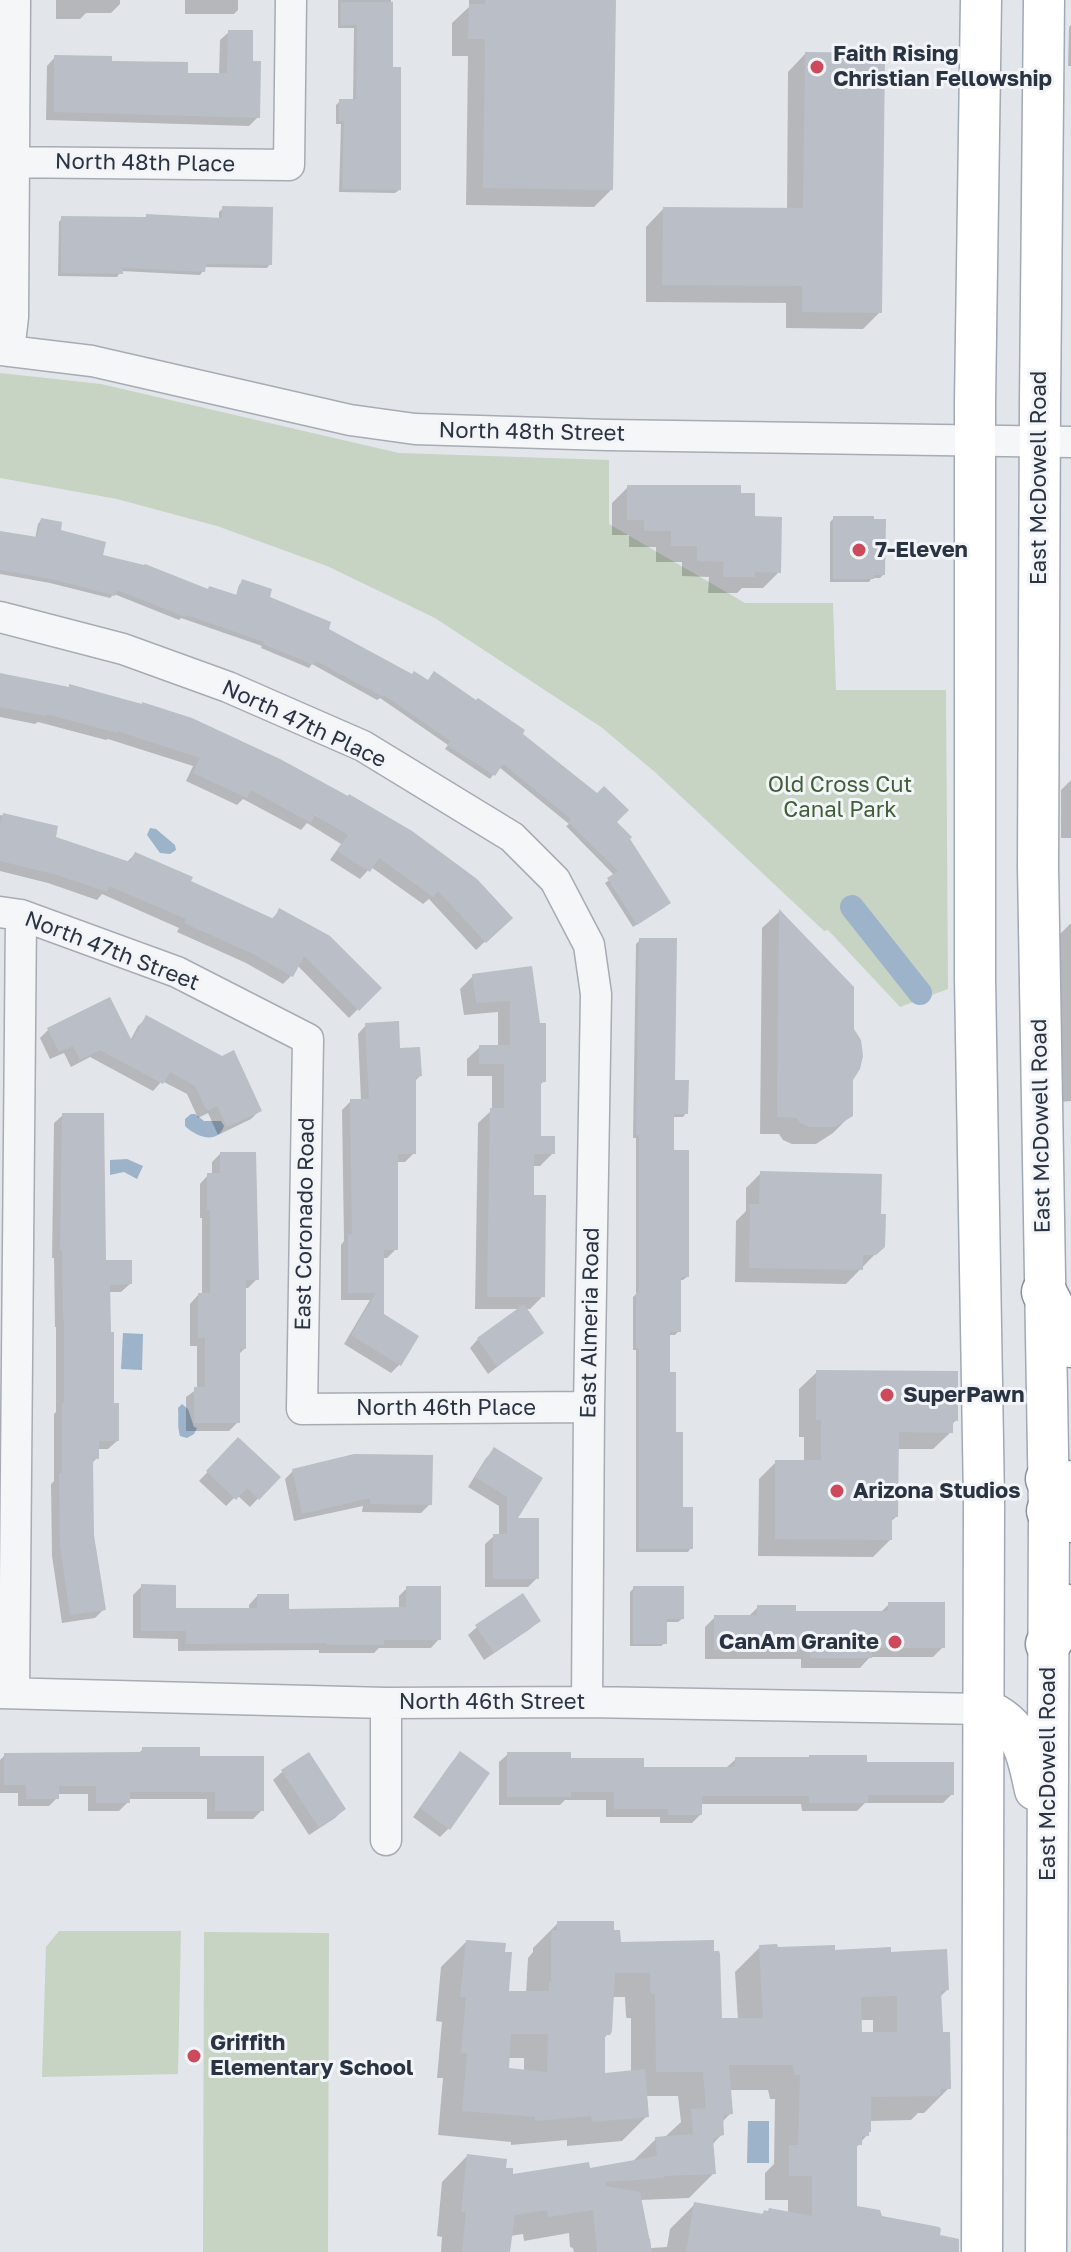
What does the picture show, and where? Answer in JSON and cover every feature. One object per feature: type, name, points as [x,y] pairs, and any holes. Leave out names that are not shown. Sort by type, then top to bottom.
[{"type":"highway","points":[[1044,1292],[1071,1345]]},
{"type":"highway","points":[[1048,1644],[1071,1607]]},
{"type":"main road","points":[[981,0],[975,441],[976,1088],[984,1709],[982,2252]]},
{"type":"main road","name":"East McDowell Road","points":[[1044,0],[1055,442],[1038,867],[1044,1292],[1060,1499],[1048,1644],[1046,2252]]},
{"type":"main road","points":[[976,868],[1038,867]]},
{"type":"main road","points":[[983,1486],[1060,1499]]},
{"type":"main road","points":[[984,1709],[1015,1730],[1026,1750],[1047,1844]]},
{"type":"main road","points":[[982,1900],[1047,1892]]},
{"type":"main road","points":[[982,2170],[1047,2129]]},
{"type":"street","points":[[4,351],[13,317],[7,162],[15,0]]},
{"type":"street","name":"North 48th Place","points":[[7,162],[289,165],[291,0]]},
{"type":"street","name":"North 48th Street","points":[[4,351],[92,361],[350,420],[415,429],[1055,442]]},
{"type":"street","name":"North 47th Place","points":[[0,617],[123,649],[228,687],[363,746],[512,837],[555,880],[589,945]]},
{"type":"street","points":[[7,1693],[11,914]]},
{"type":"street","name":"North 47th Street","points":[[11,914],[177,972],[308,1039]]},
{"type":"street","name":"East Almeria Road","points":[[587,1702],[596,994],[589,945]]},
{"type":"street","name":"East Coronado Road","points":[[302,1409],[308,1039]]},
{"type":"street","name":"North 46th Place","points":[[302,1409],[589,1407]]},
{"type":"street","name":"North 46th Street","points":[[7,1693],[386,1703],[587,1702],[984,1709]]},
{"type":"street","points":[[386,1703],[386,1840]]},
{"type":"green space","name":"Old Cross Cut Canal Park","points":[[0,373],[101,384],[399,453],[609,460],[609,524],[745,603],[833,603],[836,690],[946,690],[948,989],[900,1007],[828,930],[824,931],[656,773],[601,727],[435,618],[327,566],[217,526],[117,499],[0,478]]},
{"type":"green space","points":[[59,1931],[181,1931],[178,2074],[42,2077],[46,1947]]},
{"type":"green space","points":[[204,1932],[329,1933],[328,2252],[203,2252]]},
{"type":"water","points":[[150,828],[156,829],[175,845],[176,850],[170,854],[160,853],[147,835]]},
{"type":"water","points":[[191,1114],[204,1121],[221,1121],[224,1126],[217,1136],[201,1136],[185,1126],[185,1119]]},
{"type":"water","points":[[127,1159],[143,1166],[137,1179],[124,1172],[110,1175],[110,1160]]},
{"type":"water","points":[[123,1333],[143,1334],[142,1370],[121,1369]]},
{"type":"water","points":[[182,1404],[188,1409],[197,1428],[187,1438],[180,1436],[178,1408]]},
{"type":"water","points":[[748,2121],[769,2121],[769,2163],[747,2163]]},
{"type":"building","points":[[485,0],[616,0],[613,190],[483,188],[485,39],[468,39],[469,4],[485,4]]},
{"type":"building","points":[[341,2],[393,2],[393,67],[401,67],[401,190],[342,189],[344,121],[339,121],[339,99],[356,99],[357,25],[341,25]]},
{"type":"building","points":[[228,30],[253,30],[253,61],[261,61],[260,118],[54,112],[54,55],[112,56],[112,61],[188,62],[188,73],[227,73]]},
{"type":"building","points":[[805,52],[885,53],[882,313],[802,312],[802,286],[662,285],[663,207],[803,208]]},
{"type":"building","points":[[222,206],[273,207],[272,265],[206,264],[205,272],[123,268],[123,274],[61,273],[61,216],[146,217],[146,214],[222,218]]},
{"type":"building","points":[[627,485],[741,485],[741,493],[755,493],[755,516],[782,517],[781,573],[755,572],[755,577],[723,577],[724,562],[697,561],[697,546],[671,546],[671,531],[644,531],[644,520],[627,520]]},
{"type":"building","points":[[833,516],[886,519],[885,575],[874,575],[874,579],[833,579]]},
{"type":"building","points":[[41,518],[62,522],[61,530],[106,542],[103,555],[145,564],[208,589],[209,586],[237,595],[242,579],[272,589],[270,597],[331,622],[329,629],[412,674],[414,671],[428,680],[434,671],[525,730],[523,734],[597,793],[604,786],[629,810],[617,822],[632,837],[630,839],[671,903],[637,925],[607,878],[618,871],[568,822],[571,819],[503,764],[495,776],[447,745],[450,741],[384,695],[316,661],[314,665],[264,642],[185,617],[117,590],[115,596],[0,570],[0,531],[37,537]]},
{"type":"building","points":[[0,673],[69,687],[69,684],[142,702],[192,718],[280,759],[412,831],[477,879],[513,918],[486,943],[438,891],[433,897],[379,858],[370,872],[337,851],[348,835],[315,815],[311,823],[251,790],[247,798],[193,773],[200,758],[117,731],[0,707]]},
{"type":"building","points":[[3,813],[58,826],[56,837],[130,862],[135,852],[193,877],[191,881],[274,919],[279,908],[330,936],[382,988],[359,1011],[304,956],[293,977],[255,955],[184,923],[186,919],[109,886],[107,892],[58,875],[0,861]]},
{"type":"building","points":[[779,909],[854,987],[854,1029],[861,1040],[863,1056],[853,1080],[853,1116],[835,1127],[810,1127],[800,1123],[797,1118],[777,1117]]},
{"type":"building","points":[[639,938],[677,938],[675,1080],[689,1080],[688,1114],[674,1114],[674,1150],[689,1150],[689,1277],[681,1277],[681,1332],[670,1332],[670,1372],[676,1372],[676,1432],[683,1432],[683,1507],[693,1507],[693,1549],[639,1549],[636,1292],[639,1292],[639,1135],[636,1135]]},
{"type":"building","points":[[532,966],[540,1023],[546,1023],[546,1082],[541,1082],[541,1136],[555,1136],[555,1154],[534,1154],[534,1195],[546,1195],[545,1297],[487,1297],[490,1108],[504,1108],[504,1064],[479,1064],[479,1045],[510,1045],[510,1001],[476,1003],[472,974]]},
{"type":"building","points":[[110,997],[132,1041],[146,1015],[222,1056],[234,1050],[262,1111],[227,1127],[217,1106],[207,1111],[195,1086],[170,1072],[163,1084],[100,1050],[80,1060],[73,1046],[59,1052],[47,1028]]},
{"type":"building","points":[[399,1021],[400,1048],[420,1047],[422,1076],[416,1077],[416,1154],[398,1154],[398,1250],[384,1250],[384,1314],[419,1336],[401,1366],[351,1335],[376,1293],[348,1293],[348,1234],[352,1234],[350,1099],[369,1099],[365,1023]]},
{"type":"building","points":[[62,1113],[104,1113],[106,1260],[132,1260],[132,1284],[110,1285],[111,1332],[114,1332],[114,1403],[119,1403],[119,1441],[99,1441],[99,1459],[93,1459],[94,1535],[106,1610],[70,1615],[60,1546],[59,1473],[62,1473],[64,1403],[60,1250]]},
{"type":"building","points":[[220,1152],[256,1152],[259,1280],[246,1280],[246,1349],[240,1349],[240,1423],[194,1423],[194,1387],[205,1387],[205,1338],[198,1338],[198,1293],[210,1293],[207,1173],[220,1173]]},
{"type":"building","points":[[760,1171],[882,1174],[881,1214],[886,1214],[885,1247],[876,1255],[863,1255],[863,1270],[749,1268],[750,1204],[759,1204]]},
{"type":"building","points":[[524,1304],[544,1333],[497,1367],[477,1338]]},
{"type":"building","points":[[816,1370],[958,1371],[958,1421],[953,1421],[953,1433],[899,1432],[898,1517],[892,1517],[892,1540],[775,1539],[775,1460],[821,1460],[821,1420],[816,1420]]},
{"type":"building","points":[[238,1437],[281,1477],[259,1500],[247,1488],[236,1500],[206,1471]]},
{"type":"building","points":[[494,1447],[543,1478],[518,1518],[539,1518],[539,1579],[493,1579],[493,1534],[507,1534],[507,1497],[475,1477]]},
{"type":"building","points":[[354,1454],[433,1455],[432,1505],[370,1504],[370,1498],[302,1514],[292,1469]]},
{"type":"building","points":[[141,1584],[176,1585],[176,1608],[257,1608],[257,1594],[289,1594],[289,1609],[406,1607],[406,1586],[441,1586],[441,1640],[384,1640],[384,1645],[186,1644],[186,1631],[141,1631]]},
{"type":"building","points":[[633,1586],[684,1586],[684,1619],[667,1619],[667,1644],[633,1644]]},
{"type":"building","points":[[523,1593],[541,1621],[494,1653],[475,1625]]},
{"type":"building","points":[[888,1602],[945,1602],[945,1648],[872,1648],[872,1658],[810,1658],[810,1650],[714,1650],[714,1615],[757,1615],[757,1605],[796,1605],[796,1611],[888,1611]]},
{"type":"building","points":[[142,1747],[200,1747],[200,1756],[264,1756],[264,1811],[215,1811],[215,1792],[130,1792],[130,1803],[96,1803],[96,1786],[59,1786],[59,1799],[26,1799],[26,1785],[4,1785],[4,1753],[142,1752]]},
{"type":"building","points":[[460,1751],[490,1773],[450,1830],[420,1808]]},
{"type":"building","points":[[309,1752],[346,1809],[319,1828],[281,1770]]},
{"type":"building","points":[[507,1752],[571,1752],[571,1758],[644,1758],[644,1767],[735,1767],[735,1757],[809,1755],[867,1755],[867,1762],[954,1762],[954,1795],[868,1795],[868,1803],[809,1803],[809,1796],[702,1796],[702,1815],[668,1815],[668,1809],[614,1809],[614,1792],[571,1792],[571,1797],[507,1797]]},
{"type":"building","points":[[557,1921],[614,1921],[614,1930],[620,1930],[621,1942],[714,1940],[714,1951],[720,1954],[722,2018],[763,2018],[759,1945],[835,1945],[835,1950],[891,1947],[891,1952],[947,1949],[949,1990],[941,1991],[943,2032],[950,2032],[951,2089],[940,2089],[941,2094],[937,2096],[871,2097],[871,2132],[869,2136],[862,2136],[862,2145],[857,2145],[857,2206],[880,2210],[882,2216],[939,2227],[940,2235],[959,2239],[959,2252],[686,2252],[694,2202],[763,2214],[769,2208],[812,2216],[812,2176],[789,2176],[789,2145],[798,2145],[800,2075],[795,2075],[793,2065],[729,2065],[733,2114],[723,2115],[724,2135],[713,2138],[716,2174],[606,2182],[606,2186],[640,2192],[652,2252],[597,2252],[593,2210],[548,2217],[547,2210],[515,2215],[510,2252],[462,2252],[466,2212],[461,2212],[467,2154],[507,2159],[506,2168],[513,2168],[513,2174],[589,2162],[590,2168],[657,2156],[655,2137],[693,2134],[691,2109],[706,2108],[703,2072],[656,2072],[655,1994],[650,1990],[650,1973],[615,1973],[612,2031],[610,2035],[605,2035],[605,2073],[645,2069],[649,2117],[592,2122],[591,2116],[535,2121],[535,2117],[462,2111],[467,2054],[461,2053],[466,1997],[460,1997],[466,1940],[506,1943],[505,1952],[512,1952],[509,1991],[549,1991],[551,1934],[552,1930],[557,1930]],"holes":[[[897,1996],[897,2032],[862,2032],[861,1997]],[[511,2034],[548,2034],[547,2072],[509,2068]]]},
{"type":"waterway","points":[[852,907],[920,993]]},
{"type":"place","name":"Faith Rising Christian Fellowship","points":[[817,67]]},
{"type":"place","name":"7-Eleven","points":[[859,550]]},
{"type":"place","name":"SuperPawn","points":[[887,1395]]},
{"type":"place","name":"Arizona Studios","points":[[837,1491]]},
{"type":"place","name":"CanAm Granite","points":[[895,1642]]},
{"type":"place","name":"Griffith Elementary School","points":[[194,2056]]}]
